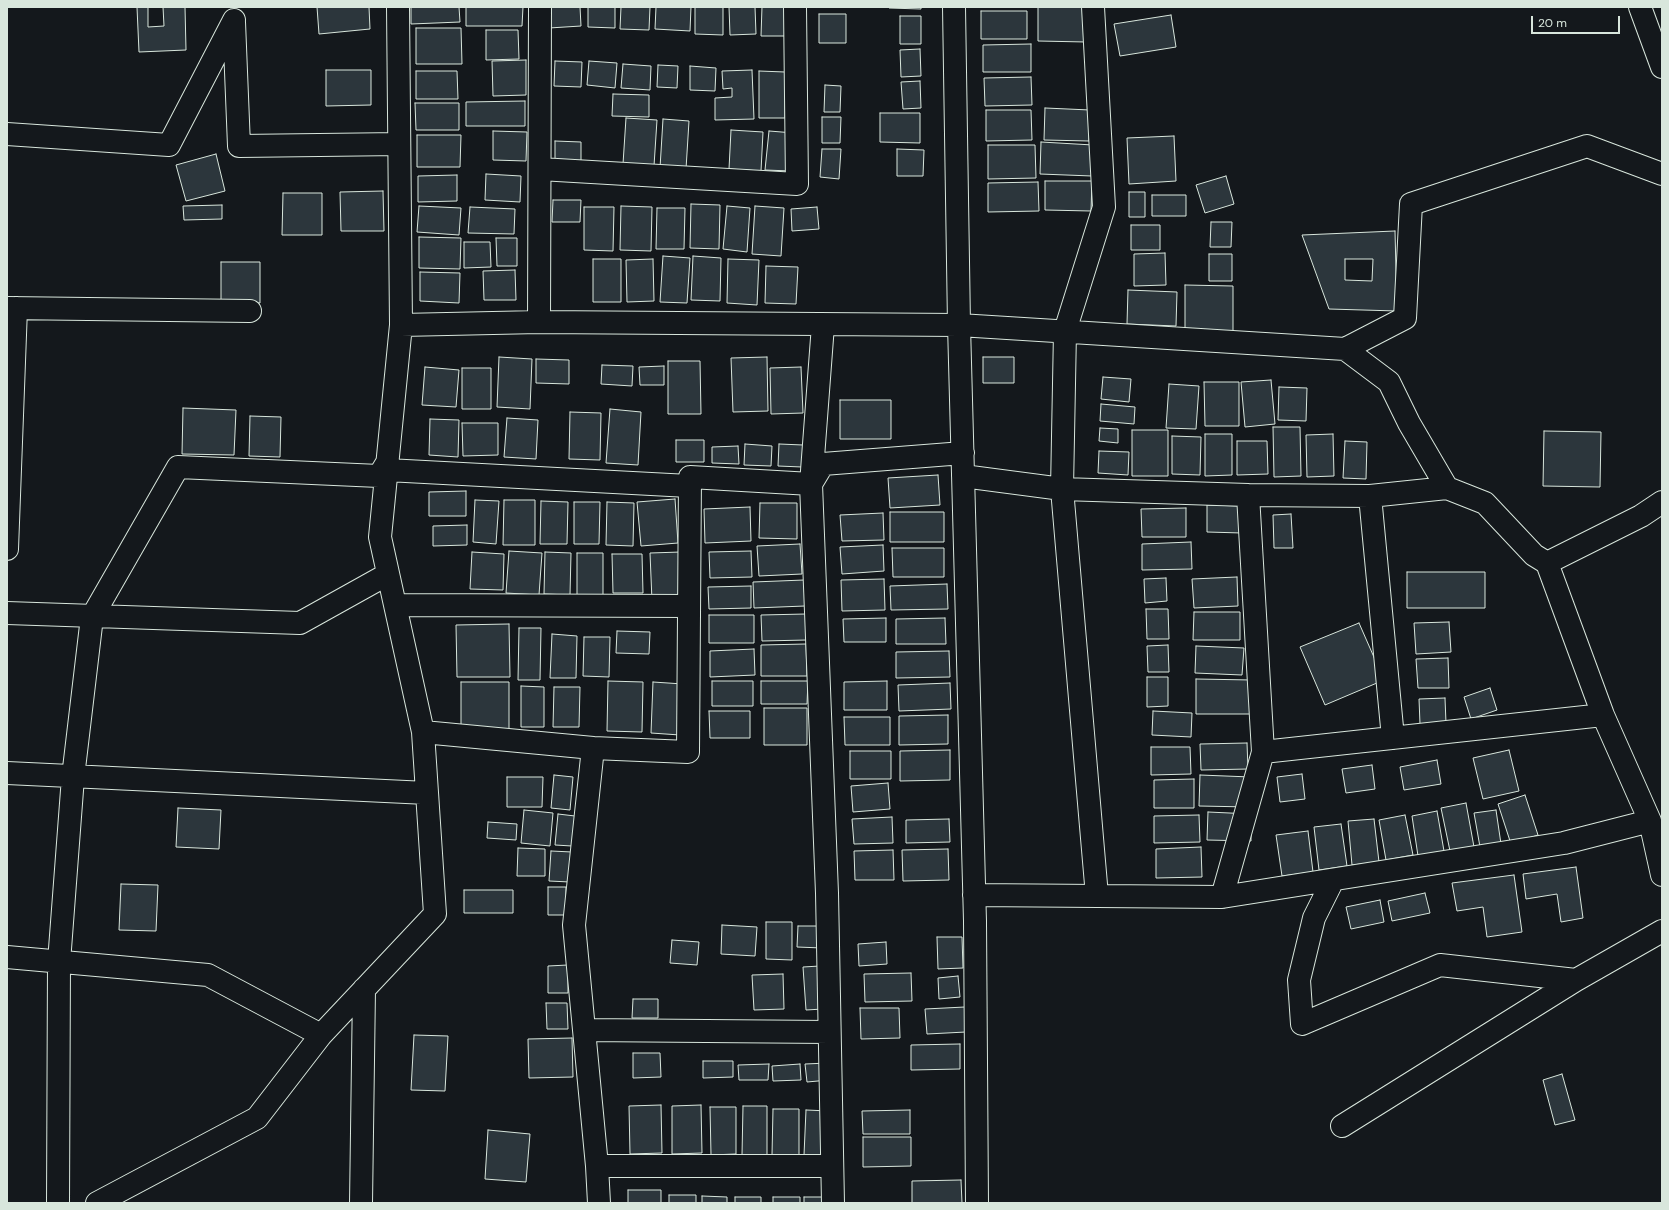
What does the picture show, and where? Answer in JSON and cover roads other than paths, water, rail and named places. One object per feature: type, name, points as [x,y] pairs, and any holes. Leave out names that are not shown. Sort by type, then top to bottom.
[{"type":"street","points":[[97,1203],[257,1118],[320,1035],[435,914],[423,732],[380,537],[401,325],[398,7]]},
{"type":"street","points":[[539,322],[540,7]]},
{"type":"street","points":[[540,169],[797,184],[795,7]]},
{"type":"street","points":[[954,7],[959,325],[974,895],[977,1203]]},
{"type":"street","points":[[1093,7],[1104,207],[1065,331],[1062,489],[1097,896]]},
{"type":"street","points":[[1640,7],[1662,67]]},
{"type":"street","points":[[234,14],[239,146],[399,144]]},
{"type":"street","points":[[7,134],[169,145],[234,14]]},
{"type":"street","points":[[401,325],[539,322],[959,325],[1345,349],[1405,318],[1411,204],[1587,146],[1662,174]]},
{"type":"street","points":[[7,549],[12,308],[250,311]]},
{"type":"street","points":[[823,325],[811,484],[826,893],[833,1203]]},
{"type":"street","points":[[1345,349],[1389,382],[1409,423],[1447,488]]},
{"type":"street","points":[[811,484],[823,464],[963,453]]},
{"type":"street","points":[[388,461],[387,470],[689,486],[690,477]]},
{"type":"street","points":[[58,1203],[59,962],[74,777],[92,617],[178,467],[379,476],[388,461]]},
{"type":"street","points":[[963,476],[1062,489],[1248,495],[1370,496],[1447,488],[1485,503],[1534,555],[1547,563],[1603,715],[1650,821],[1662,875]]},
{"type":"street","points":[[690,477],[811,484]]},
{"type":"street","points":[[423,732],[593,748],[688,752],[690,477]]},
{"type":"street","points":[[1222,897],[1263,752],[1248,495]]},
{"type":"street","points":[[1370,496],[1393,738]]},
{"type":"street","points":[[1547,563],[1641,516],[1662,502]]},
{"type":"street","points":[[7,614],[300,623],[388,574]]},
{"type":"street","points":[[395,605],[689,606]]},
{"type":"street","points":[[1263,752],[1603,715]]},
{"type":"street","points":[[593,748],[574,925],[597,1166],[599,1203]]},
{"type":"street","points":[[7,774],[427,793]]},
{"type":"street","points":[[974,895],[1222,897],[1564,843],[1650,821]]},
{"type":"street","points":[[1333,880],[1314,918],[1299,980],[1302,1024],[1440,965],[1576,980]]},
{"type":"street","points":[[1342,1126],[1576,980],[1662,931]]},
{"type":"street","points":[[7,957],[208,975],[320,1035]]},
{"type":"street","points":[[361,1203],[364,989]]},
{"type":"street","points":[[584,1030],[829,1032]]},
{"type":"street","points":[[597,1166],[832,1166]]}]
